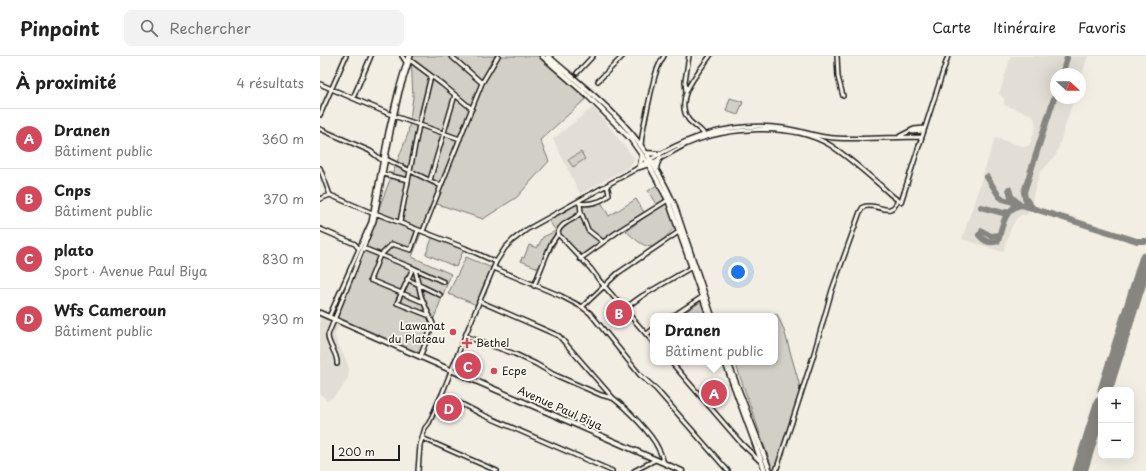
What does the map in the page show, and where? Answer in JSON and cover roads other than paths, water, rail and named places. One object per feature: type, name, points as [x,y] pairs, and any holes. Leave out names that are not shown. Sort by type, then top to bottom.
[{"type":"main road","points":[[542,56],[605,112],[644,154],[670,194],[711,313]]},
{"type":"main road","points":[[548,56],[614,115],[641,146],[644,154],[640,167],[654,170]]},
{"type":"main road","points":[[644,154],[660,156],[654,170]]},
{"type":"main road","points":[[654,170],[680,231],[708,313]]},
{"type":"main road","name":"Avenue Paul Biya","points":[[320,313],[682,471]]},
{"type":"main road","points":[[726,365],[766,471]]},
{"type":"main road","points":[[729,365],[770,471]]},
{"type":"street","points":[[320,116],[346,56]]},
{"type":"street","points":[[353,98],[371,56]]},
{"type":"street","points":[[402,56],[409,58],[472,108]]},
{"type":"street","points":[[451,56],[482,83]]},
{"type":"street","points":[[423,231],[482,83],[498,56]]},
{"type":"street","points":[[577,73],[593,56]]},
{"type":"street","points":[[598,81],[623,56]]},
{"type":"street","points":[[641,146],[653,81],[656,71],[664,56]]},
{"type":"street","points":[[689,56],[685,81],[686,92],[684,101],[686,114],[689,121],[704,134]]},
{"type":"street","points":[[686,92],[710,56]]},
{"type":"street","points":[[837,56],[838,77],[843,96]]},
{"type":"street","points":[[776,471],[813,357],[830,294],[860,212],[863,207],[868,205],[892,210],[900,201],[948,56]]},
{"type":"street","points":[[330,317],[374,221],[374,213],[398,90],[409,58]]},
{"type":"street","points":[[400,222],[419,125],[432,76]]},
{"type":"street","points":[[320,84],[393,116],[460,139]]},
{"type":"street","points":[[430,180],[455,95]]},
{"type":"street","points":[[418,471],[420,445],[425,428],[429,423],[442,394],[496,262],[505,248],[526,230],[579,203],[686,140],[704,134],[733,128],[768,127],[793,130],[830,138],[922,137]]},
{"type":"street","points":[[320,129],[370,151],[384,160],[441,186]]},
{"type":"street","points":[[897,137],[914,129],[924,130]]},
{"type":"street","points":[[660,156],[710,133],[740,130],[768,130],[796,133],[818,139],[828,144],[900,201]]},
{"type":"street","points":[[337,364],[336,356],[327,338],[374,213],[383,174],[384,160]]},
{"type":"street","points":[[320,168],[330,195]]},
{"type":"street","points":[[383,174],[408,180]]},
{"type":"street","points":[[579,203],[591,203],[607,198],[609,194],[607,186]]},
{"type":"street","points":[[320,199],[330,195],[423,231],[496,262]]},
{"type":"street","points":[[580,259],[603,242],[668,200]]},
{"type":"street","points":[[579,203],[588,230],[603,242]]},
{"type":"street","points":[[534,286],[551,244],[559,230],[561,227],[577,217],[581,212]]},
{"type":"street","points":[[320,229],[355,244],[361,249],[414,268],[444,282]]},
{"type":"street","points":[[418,230],[410,250],[392,244],[380,255],[370,280],[424,302]]},
{"type":"street","points":[[582,307],[618,273],[680,231]]},
{"type":"street","points":[[558,234],[650,338]]},
{"type":"street","points":[[355,244],[362,242]]},
{"type":"street","points":[[624,309],[642,296],[692,267]]},
{"type":"street","points":[[414,268],[407,279],[397,303],[430,316]]},
{"type":"street","points":[[414,268],[424,302],[433,324],[419,357]]},
{"type":"street","points":[[494,268],[582,307],[590,313],[640,376],[656,389],[728,471]]},
{"type":"street","points":[[407,279],[440,295]]},
{"type":"street","points":[[678,313],[702,297]]},
{"type":"street","points":[[479,301],[559,336],[613,398],[622,405],[647,432],[658,447],[664,463]]},
{"type":"street","points":[[465,336],[515,354],[553,374],[601,395],[613,398]]},
{"type":"street","points":[[674,365],[742,443],[763,464]]},
{"type":"street","points":[[442,394],[481,414],[612,471]]},
{"type":"street","points":[[422,438],[497,471]]},
{"type":"street","points":[[634,471],[655,460]]},
{"type":"street","points":[[486,466],[488,471]]},
{"type":"place","name":"Cnps","points":[[619,313]]},
{"type":"place","name":"Lawanat du Plateau","points":[[453,332]]},
{"type":"place","name":"Bethel","points":[[467,343]]},
{"type":"place","name":"plato","points":[[468,366]]},
{"type":"place","name":"Ecpe","points":[[494,371]]},
{"type":"place","name":"Dranen","points":[[714,393]]},
{"type":"place","name":"Wfs Cameroun","points":[[449,408]]}]
